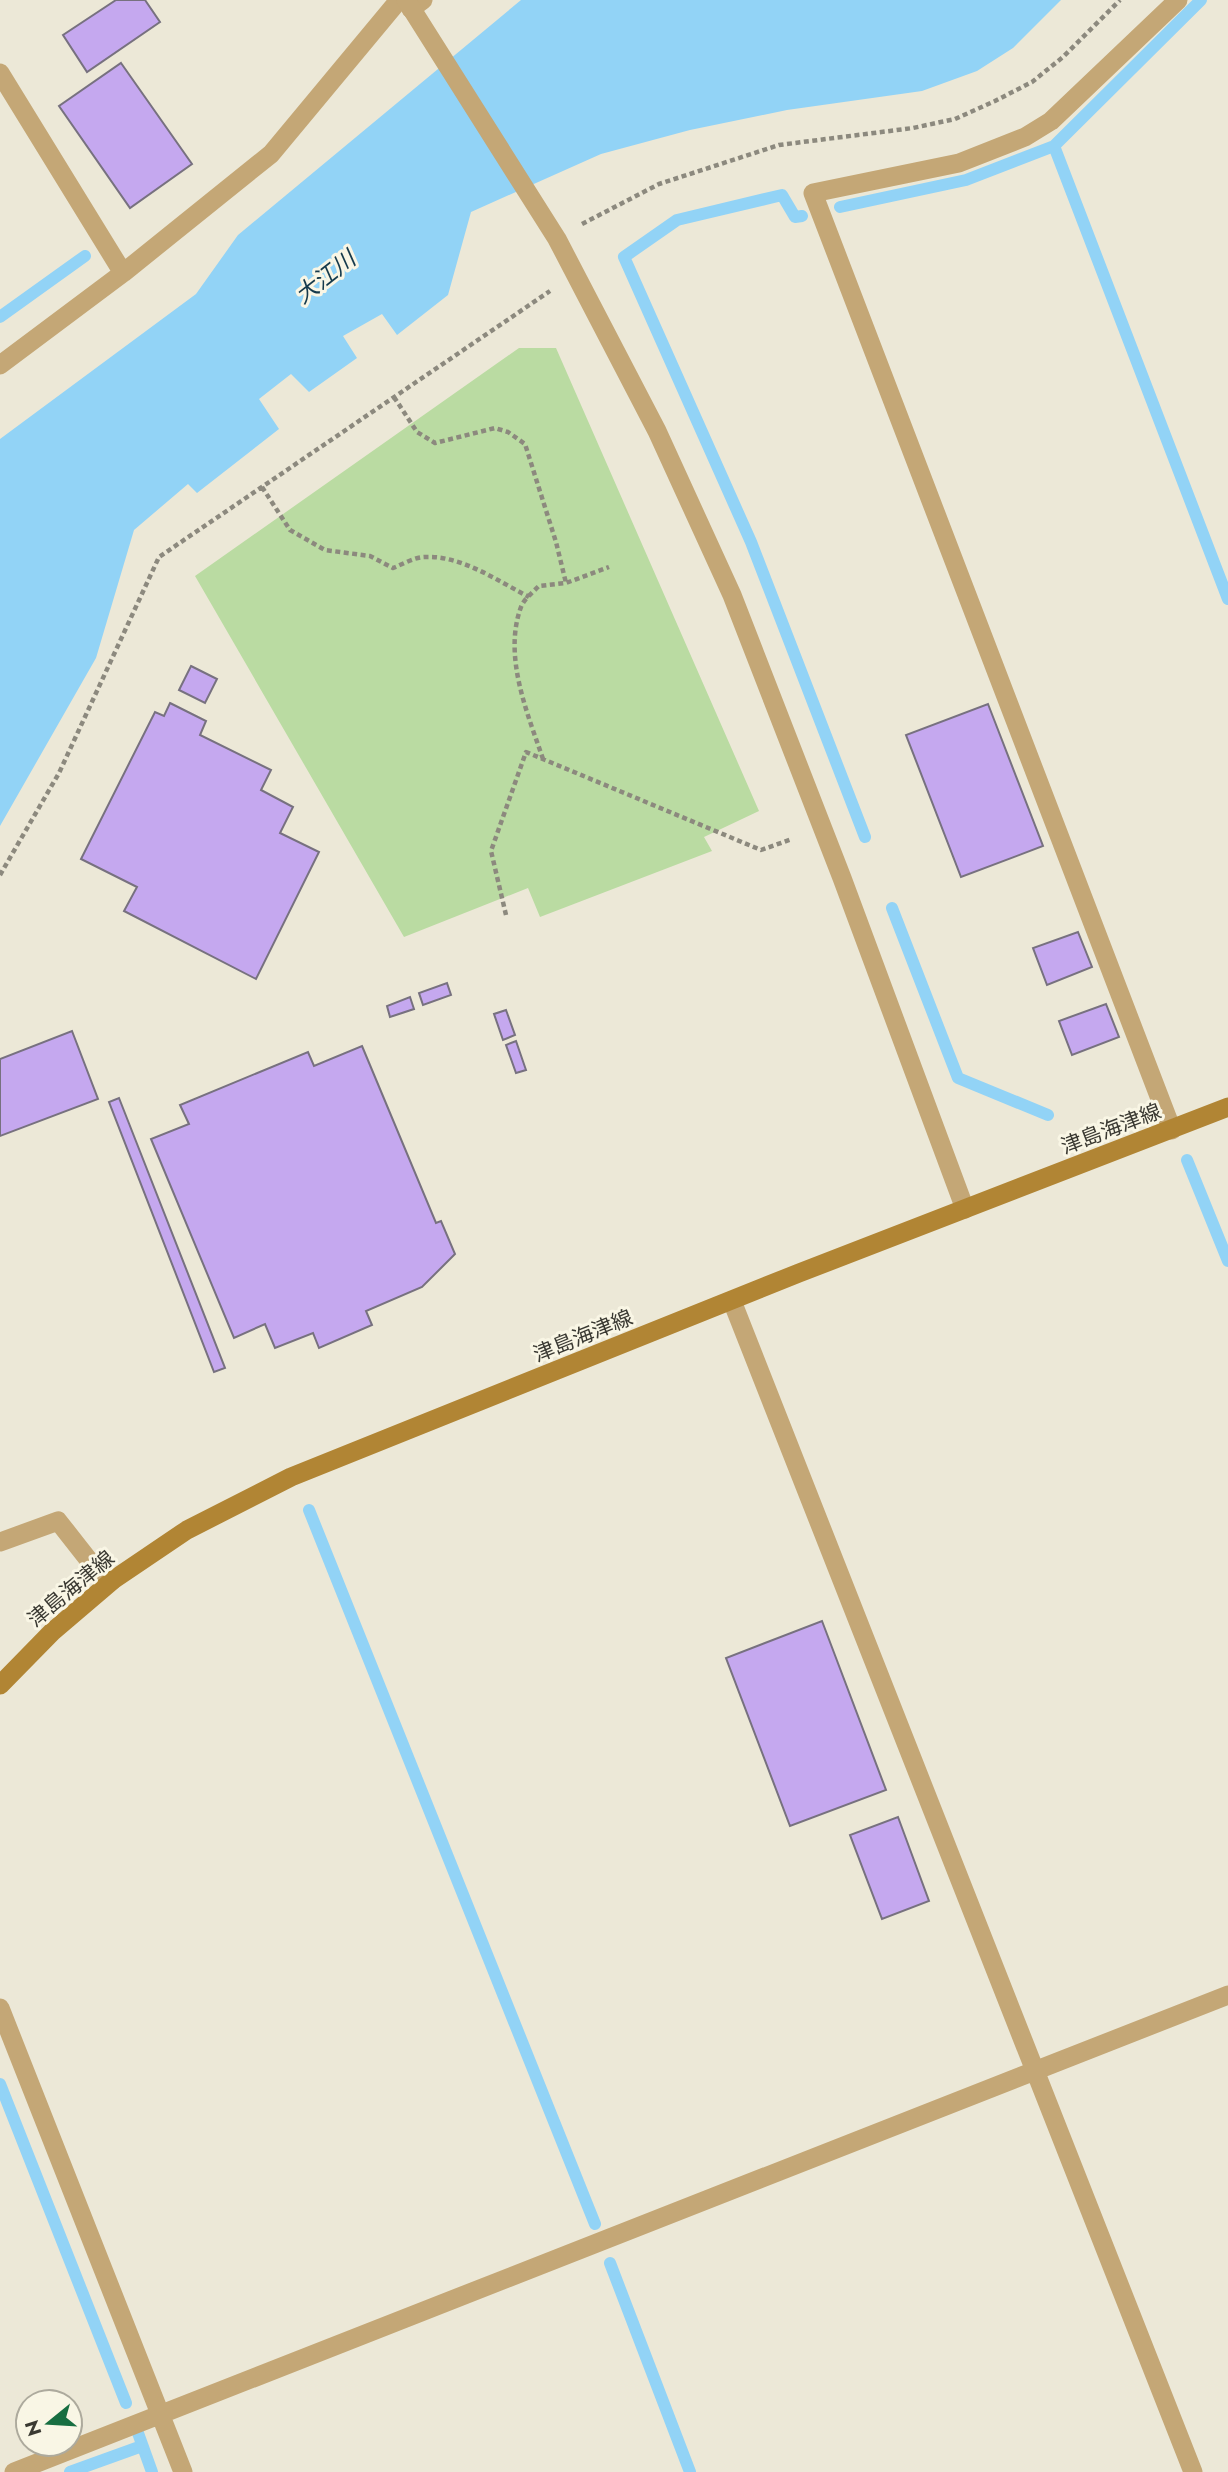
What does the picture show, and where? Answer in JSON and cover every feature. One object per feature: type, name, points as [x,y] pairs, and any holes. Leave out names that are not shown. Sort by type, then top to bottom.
[{"type":"main road","name":"津島海津線","points":[[0,1685],[52,1632],[113,1580],[187,1530],[291,1477],[1228,1107]]},
{"type":"street","points":[[1172,1130],[813,193],[959,163],[1025,137],[1051,121],[1178,0]]},
{"type":"street","points":[[0,365],[123,272],[271,154],[410,2],[576,272],[657,432],[732,595],[842,878],[965,1209]]},
{"type":"street","points":[[0,73],[123,272]]},
{"type":"street","points":[[732,1301],[1193,2472]]},
{"type":"street","points":[[0,1542],[58,1521],[91,1563],[113,1580]]},
{"type":"street","points":[[14,2472],[1228,1995]]},
{"type":"street","points":[[0,2008],[183,2472]]},
{"type":"path","points":[[557,239],[659,184],[779,145],[913,128],[955,119],[1032,82],[1063,57],[1120,0]]},
{"type":"path","points":[[0,875],[59,773],[159,557],[576,272]]},
{"type":"path","points":[[394,397],[417,432],[435,443],[495,428],[508,432],[525,444],[550,519],[566,583]]},
{"type":"path","points":[[262,487],[290,530],[325,550],[370,556],[393,568],[422,556],[442,558],[470,567],[529,597]]},
{"type":"path","points":[[543,760],[525,706],[514,649],[522,605],[539,586],[566,583],[609,567]]},
{"type":"path","points":[[506,915],[491,851],[526,752],[761,850],[792,839]]},
{"type":"green space","points":[[519,348],[556,348],[759,811],[704,837],[712,851],[540,917],[528,888],[404,937],[195,576]]},
{"type":"water","name":"大江川","points":[[521,0],[1061,0],[1013,48],[977,71],[922,91],[787,110],[690,130],[601,154],[471,212],[448,295],[397,335],[382,314],[343,336],[357,358],[309,392],[291,374],[259,399],[279,429],[197,493],[188,484],[134,530],[96,658],[0,826],[0,439],[196,294],[238,235]]},
{"type":"building","points":[[116,0],[145,0],[160,22],[87,72],[63,35]]},
{"type":"building","points":[[121,63],[192,164],[130,208],[59,106]]},
{"type":"building","points":[[191,666],[217,679],[205,703],[179,690]]},
{"type":"building","points":[[170,703],[206,721],[200,735],[271,770],[261,790],[293,807],[280,833],[319,852],[256,979],[124,911],[137,887],[81,859],[155,712],[164,716]]},
{"type":"building","points":[[988,704],[1043,846],[961,877],[906,735]]},
{"type":"building","points":[[1078,932],[1092,967],[1047,985],[1033,948]]},
{"type":"building","points":[[447,983],[451,995],[423,1005],[419,993]]},
{"type":"building","points":[[410,997],[414,1009],[390,1017],[387,1006]]},
{"type":"building","points":[[1106,1004],[1119,1037],[1072,1055],[1059,1021]]},
{"type":"building","points":[[506,1010],[515,1035],[503,1040],[494,1014]]},
{"type":"building","points":[[72,1031],[98,1099],[0,1136],[0,1059]]},
{"type":"building","points":[[516,1041],[526,1070],[516,1073],[506,1045]]},
{"type":"building","points":[[362,1046],[436,1223],[441,1221],[455,1254],[422,1287],[366,1311],[372,1325],[319,1348],[313,1333],[275,1348],[265,1324],[234,1338],[151,1139],[189,1124],[180,1105],[308,1052],[314,1066]]},
{"type":"building","points":[[119,1098],[225,1368],[214,1372],[109,1102]]},
{"type":"building","points":[[822,1621],[886,1790],[790,1826],[726,1658]]},
{"type":"building","points":[[898,1817],[929,1901],[882,1919],[850,1835]]},
{"type":"waterway","points":[[1201,0],[1054,146],[1228,599]]},
{"type":"waterway","points":[[840,207],[966,180],[1054,146]]},
{"type":"waterway","points":[[802,216],[795,217],[782,195],[677,220],[624,257],[751,542],[865,837]]},
{"type":"waterway","points":[[0,317],[85,256]]},
{"type":"waterway","points":[[892,908],[958,1078],[1048,1115]]},
{"type":"waterway","points":[[1187,1160],[1228,1261]]},
{"type":"waterway","points":[[309,1510],[595,2224]]},
{"type":"waterway","points":[[0,2084],[126,2403]]},
{"type":"waterway","points":[[610,2263],[690,2472]]},
{"type":"waterway","points":[[138,2433],[152,2472]]},
{"type":"waterway","points":[[70,2472],[142,2446]]}]
